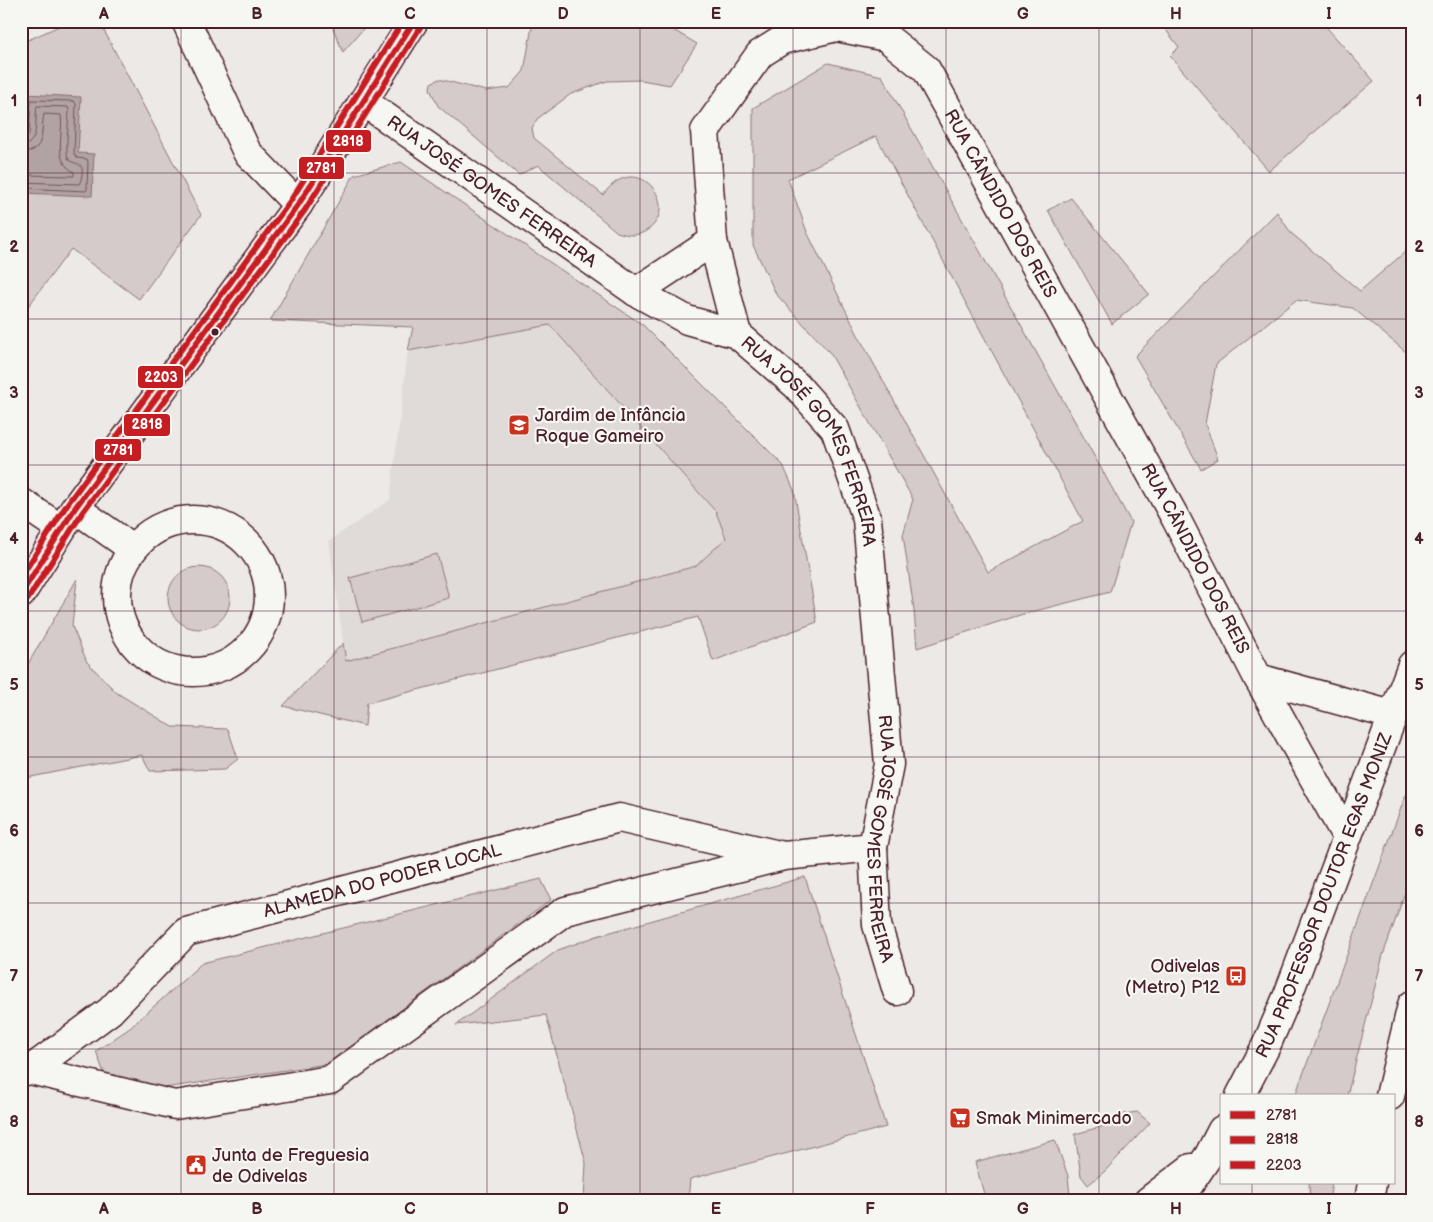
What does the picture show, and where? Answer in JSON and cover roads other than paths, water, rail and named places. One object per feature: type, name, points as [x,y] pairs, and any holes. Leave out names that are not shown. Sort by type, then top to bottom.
[{"type":"main road","points":[[186,21],[247,152],[298,205]]},
{"type":"main road","points":[[21,594],[68,518],[298,205],[414,21]]},
{"type":"main road","name":"RUA CÂNDIDO DOS REIS","points":[[737,334],[713,240],[706,131],[760,54],[782,30],[837,28],[886,38],[926,69],[1176,519],[1258,678],[1346,836]]},
{"type":"main road","name":"RUA JOSÉ GOMES FERREIRA","points":[[364,102],[636,292],[687,320],[737,334],[796,385],[835,429],[867,520],[889,764],[873,847],[877,925],[897,991]]},
{"type":"main road","points":[[636,292],[713,240]]},
{"type":"main road","points":[[21,502],[68,518],[133,549]]},
{"type":"main road","points":[[198,520],[222,526],[243,539],[258,557],[268,580],[269,604],[263,628],[249,648],[229,663],[206,671],[182,671],[159,664],[140,651],[127,633],[118,612],[117,590],[122,568],[133,549],[151,532],[174,522],[198,520]]},
{"type":"main road","name":"RUA PROFESSOR DOUTOR EGAS MONIZ","points":[[1241,1094],[1266,1046],[1288,995],[1346,836],[1412,665]]},
{"type":"main road","points":[[1258,678],[1392,715]]},
{"type":"main road","name":"ALAMEDA DO PODER LOCAL","points":[[26,1071],[110,1010],[186,932],[619,818],[784,856]]},
{"type":"main road","name":"ALAMEDA DO PODER LOCAL","points":[[26,1071],[175,1105],[330,1080],[565,911],[784,856],[873,847]]},
{"type":"main road","points":[[1390,1094],[1412,1005]]},
{"type":"main road","points":[[1178,1201],[1220,1134]]},
{"type":"main road","points":[[1148,1201],[1208,1155]]},
{"type":"main road","points":[[1369,1201],[1372,1184]]},
{"type":"water","points":[[26,94],[81,97],[78,153],[94,154],[92,196],[21,193]]},
{"type":"place","name":"Jardim de Infância Roque Gameiro","points":[[519,425]]},
{"type":"place","name":"Odivelas (Metro) P12","points":[[1236,976]]},
{"type":"place","name":"Smak Minimercado","points":[[960,1118]]},
{"type":"place","name":"Junta de Freguesia de Odivelas","points":[[196,1165]]}]
